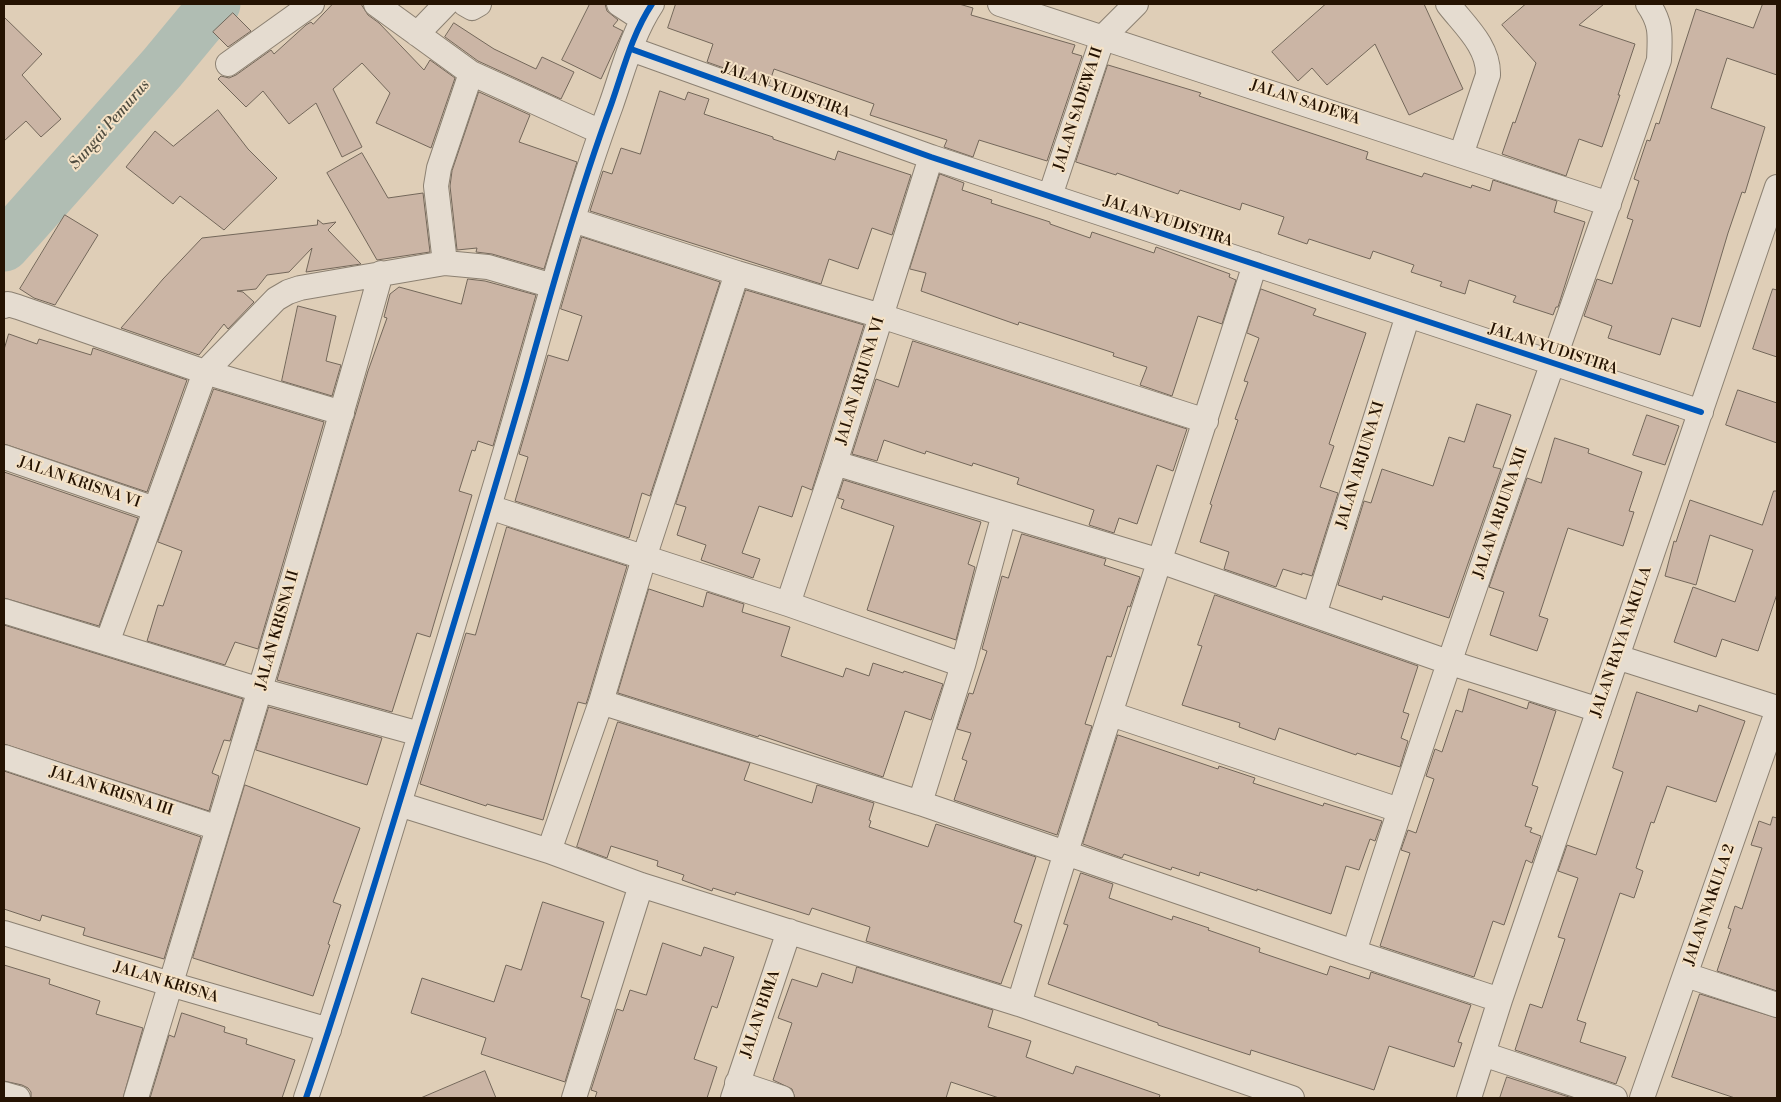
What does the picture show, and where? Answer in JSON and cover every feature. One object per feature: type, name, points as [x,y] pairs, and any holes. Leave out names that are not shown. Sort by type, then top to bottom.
[{"type":"street","points":[[228,64],[312,4]]},
{"type":"street","points":[[376,4],[471,73],[601,132]]},
{"type":"street","points":[[417,34],[446,4]]},
{"type":"street","points":[[466,4],[472,8],[479,4]]},
{"type":"street","points":[[306,1098],[399,804],[573,220],[601,132],[631,49],[647,12],[619,4]]},
{"type":"street","name":"JALAN SADEWA","points":[[1000,4],[1609,204]]},
{"type":"street","name":"JALAN SADEWA II","points":[[1050,196],[1103,37],[1136,4]]},
{"type":"street","points":[[1448,4],[1481,46],[1488,67],[1488,75],[1461,155]]},
{"type":"street","name":"JALAN ARJUNA XII","points":[[1354,952],[1448,662],[1659,60],[1660,36],[1657,17],[1648,4]]},
{"type":"street","name":"JALAN YUDISTIRA","points":[[631,49],[931,157],[1701,412]]},
{"type":"street","points":[[445,263],[436,186],[438,168],[471,73]]},
{"type":"street","name":"JALAN ARJUNA VI","points":[[788,604],[835,463],[931,157]]},
{"type":"street","name":"JALAN RAYA NAKULA","points":[[1469,1098],[1500,1000],[1777,187]]},
{"type":"street","points":[[573,220],[1206,421]]},
{"type":"street","points":[[107,643],[204,372],[276,299],[288,292],[381,273],[445,263],[488,267],[553,286]]},
{"type":"street","points":[[1019,1004],[1065,853],[1206,421],[1255,264]]},
{"type":"street","name":"JALAN KRISNA II","points":[[136,1098],[260,690],[342,413],[381,273]]},
{"type":"street","points":[[549,851],[600,702],[644,558],[737,273]]},
{"type":"street","points":[[4,306],[8,304],[18,307],[204,372],[342,413]]},
{"type":"street","name":"JALAN ARJUNA XI","points":[[1314,615],[1408,315]]},
{"type":"street","name":"JALAN KRISNA VI","points":[[4,457],[155,509]]},
{"type":"street","points":[[835,463],[1160,561],[1448,662],[1599,710]]},
{"type":"street","points":[[489,507],[788,604],[963,665]]},
{"type":"street","points":[[920,803],[963,665],[1004,514]]},
{"type":"street","points":[[4,611],[260,690],[420,734]]},
{"type":"street","points":[[1617,657],[1777,708]]},
{"type":"street","points":[[600,702],[920,803],[1354,952],[1500,1000]]},
{"type":"street","name":"JALAN NAKULA 2","points":[[1642,1098],[1777,712]]},
{"type":"street","points":[[1111,714],[1399,810]]},
{"type":"street","name":"JALAN KRISNA III","points":[[4,757],[218,828]]},
{"type":"street","points":[[399,804],[549,851],[641,885],[1019,1004],[1292,1098]]},
{"type":"street","points":[[574,1098],[641,885]]},
{"type":"street","name":"JALAN BIMA","points":[[735,1091],[789,931]]},
{"type":"street","name":"JALAN KRISNA","points":[[4,933],[329,1030]]},
{"type":"street","points":[[1686,975],[1777,1005]]},
{"type":"street","points":[[1483,1054],[1615,1098]]},
{"type":"street","points":[[735,1091],[782,1098]]},
{"type":"street","points":[[4,1094],[18,1098]]},
{"type":"building","points":[[333,4],[361,4],[368,15],[379,23],[424,70],[430,60],[455,78],[431,148],[376,123],[390,93],[362,63],[333,89],[362,147],[342,157],[316,103],[289,124],[263,91],[246,107],[218,79],[221,76],[229,78],[236,75],[271,50],[274,54],[306,25],[311,22],[313,24]]},
{"type":"building","points":[[590,4],[605,4],[607,11],[618,20],[613,26],[623,31],[601,79],[562,60]]},
{"type":"building","points":[[676,4],[959,4],[973,8],[971,15],[1075,45],[1072,53],[1082,56],[1047,161],[979,140],[973,157],[944,147],[947,140],[870,115],[874,104],[774,69],[769,84],[707,62],[713,44],[668,28]]},
{"type":"building","points":[[1326,4],[1424,4],[1463,89],[1409,115],[1375,44],[1327,85],[1312,68],[1298,81],[1272,52]]},
{"type":"building","points":[[1526,4],[1604,4],[1579,25],[1635,44],[1602,147],[1579,139],[1566,176],[1502,154],[1536,63],[1502,25]]},
{"type":"building","points":[[1763,4],[1777,4],[1777,75],[1727,58],[1711,108],[1765,127],[1745,193],[1742,192],[1728,233],[1700,327],[1672,318],[1660,355],[1608,338],[1612,326],[1584,316],[1597,279],[1612,284],[1633,220],[1627,218],[1639,181],[1634,179],[1647,140],[1650,141],[1656,123],[1659,124],[1696,9],[1753,28]]},
{"type":"building","points":[[233,13],[251,31],[228,47],[213,32]]},
{"type":"building","points":[[4,17],[42,54],[22,75],[61,119],[41,137],[26,121],[4,141]]},
{"type":"building","points":[[454,23],[494,49],[536,69],[542,57],[574,72],[561,99],[478,61],[445,37]]},
{"type":"building","points":[[1108,65],[1201,93],[1199,96],[1368,152],[1366,159],[1422,177],[1424,173],[1471,188],[1472,185],[1490,191],[1493,180],[1557,201],[1554,212],[1585,222],[1558,307],[1556,307],[1553,315],[1513,302],[1516,296],[1469,280],[1465,294],[1440,286],[1442,282],[1411,272],[1414,265],[1373,251],[1370,259],[1309,239],[1307,244],[1278,234],[1284,217],[1242,203],[1240,210],[1180,190],[1178,194],[1117,173],[1116,175],[1076,162]]},
{"type":"building","points":[[660,91],[685,100],[688,92],[709,99],[704,114],[835,160],[838,151],[911,175],[892,235],[872,228],[858,269],[829,259],[821,284],[590,211],[603,171],[612,174],[621,148],[640,154]]},
{"type":"building","points":[[479,92],[530,115],[519,142],[577,162],[544,269],[492,254],[476,252],[477,248],[457,250],[450,186],[452,171]]},
{"type":"building","points":[[218,110],[248,149],[277,178],[224,230],[180,196],[173,204],[126,167],[155,131],[173,146]]},
{"type":"building","points":[[362,153],[388,198],[423,193],[430,252],[377,260],[327,173]]},
{"type":"building","points":[[940,174],[964,183],[962,190],[992,200],[991,203],[1050,222],[1050,224],[1090,238],[1092,232],[1154,253],[1156,247],[1230,274],[1229,277],[1236,280],[1222,324],[1198,316],[1172,396],[1140,385],[1147,367],[1113,356],[1114,353],[1019,322],[1018,325],[921,291],[926,273],[910,269]]},
{"type":"building","points":[[65,215],[98,235],[55,305],[34,298],[20,289]]},
{"type":"building","points":[[318,220],[323,224],[336,222],[328,230],[361,264],[306,272],[312,248],[289,272],[267,275],[256,289],[237,291],[243,292],[254,302],[228,329],[224,324],[199,355],[121,328],[163,279],[202,238],[317,225]]},
{"type":"building","points":[[582,237],[720,282],[650,496],[642,493],[629,538],[515,501],[528,457],[519,454],[548,355],[568,361],[582,316],[561,309]]},
{"type":"building","points":[[468,279],[485,281],[536,295],[493,446],[478,441],[475,451],[472,450],[459,491],[472,495],[430,637],[417,633],[392,712],[277,680],[368,371],[387,318],[384,317],[390,294],[399,287],[461,304]]},
{"type":"building","points":[[1261,289],[1316,309],[1313,315],[1366,333],[1329,444],[1334,446],[1320,487],[1338,493],[1312,576],[1283,569],[1276,587],[1224,569],[1229,552],[1200,542],[1212,505],[1210,504],[1238,420],[1235,419],[1248,382],[1244,381],[1259,338],[1247,333]]},
{"type":"building","points":[[1773,289],[1777,290],[1777,357],[1753,349]]},
{"type":"building","points":[[746,290],[864,325],[812,490],[802,486],[792,517],[759,506],[742,553],[760,559],[753,578],[701,560],[706,545],[677,535],[686,507],[676,504]]},
{"type":"building","points":[[298,306],[336,316],[326,361],[341,365],[332,396],[282,381]]},
{"type":"building","points":[[9,334],[37,344],[39,339],[91,355],[93,348],[187,380],[147,492],[4,444],[4,350]]},
{"type":"building","points":[[913,341],[1187,429],[1173,471],[1157,465],[1137,524],[1119,518],[1114,533],[1089,525],[1094,510],[1017,484],[1019,478],[973,463],[972,466],[926,451],[925,454],[884,440],[877,461],[852,454],[876,379],[898,387]]},
{"type":"building","points":[[214,389],[324,422],[258,649],[235,642],[225,665],[147,641],[158,605],[163,606],[182,551],[158,542]]},
{"type":"building","points":[[1738,390],[1777,403],[1777,443],[1726,425]]},
{"type":"building","points":[[1477,404],[1511,415],[1493,467],[1501,469],[1449,618],[1383,596],[1382,600],[1338,585],[1364,501],[1371,503],[1382,469],[1433,486],[1449,437],[1464,442]]},
{"type":"building","points":[[1647,415],[1679,426],[1665,465],[1633,455]]},
{"type":"building","points":[[1555,438],[1589,449],[1588,453],[1642,472],[1629,511],[1634,512],[1623,546],[1568,528],[1539,616],[1548,619],[1537,651],[1490,635],[1504,592],[1489,587],[1527,478],[1541,483]]},
{"type":"building","points":[[4,472],[138,518],[99,626],[4,598]]},
{"type":"building","points":[[844,480],[981,522],[968,564],[975,567],[956,640],[867,610],[894,526],[841,508],[844,500],[838,498]]},
{"type":"building","points":[[1774,491],[1777,491],[1777,594],[1758,651],[1722,639],[1716,657],[1674,642],[1693,587],[1735,602],[1753,550],[1710,535],[1696,585],[1665,576],[1674,541],[1676,542],[1690,500],[1762,525]]},
{"type":"building","points":[[507,527],[627,566],[588,698],[586,704],[578,702],[543,820],[487,804],[486,806],[420,784],[466,633],[475,635]]},
{"type":"building","points":[[1022,534],[1106,559],[1104,565],[1140,577],[1111,657],[1107,656],[1085,724],[1092,726],[1057,835],[954,800],[967,761],[962,759],[971,733],[957,729],[969,693],[973,694],[987,651],[982,649],[1002,576],[1008,578]]},
{"type":"building","points":[[649,589],[703,607],[707,592],[744,604],[742,612],[790,627],[781,656],[843,677],[846,668],[869,676],[873,663],[943,684],[931,720],[905,711],[883,777],[759,735],[758,737],[618,693]]},
{"type":"building","points":[[1215,595],[1418,666],[1403,712],[1409,714],[1401,738],[1408,741],[1400,767],[1357,753],[1356,755],[1279,728],[1275,740],[1239,727],[1240,723],[1182,705],[1202,646],[1198,645]]},
{"type":"building","points":[[4,625],[243,699],[230,741],[224,740],[212,773],[219,776],[209,811],[4,744]]},
{"type":"building","points":[[1469,689],[1527,709],[1529,702],[1556,711],[1532,785],[1538,787],[1525,826],[1532,828],[1530,832],[1541,836],[1532,863],[1526,860],[1504,925],[1493,921],[1474,977],[1380,946],[1410,853],[1401,850],[1408,830],[1416,833],[1434,779],[1426,776],[1435,749],[1442,752],[1456,710],[1462,712]]},
{"type":"building","points":[[1637,692],[1697,712],[1699,705],[1745,721],[1716,802],[1667,786],[1654,823],[1651,822],[1636,868],[1643,871],[1634,898],[1620,893],[1577,1020],[1586,1023],[1580,1042],[1626,1057],[1616,1084],[1515,1050],[1530,1004],[1542,1008],[1565,939],[1558,937],[1578,878],[1558,871],[1567,845],[1596,855],[1623,772],[1613,768]]},
{"type":"building","points":[[269,707],[382,738],[367,785],[256,750]]},
{"type":"building","points":[[618,722],[750,763],[744,780],[812,803],[817,785],[874,803],[869,827],[928,847],[936,824],[1036,857],[1014,922],[1022,925],[1001,984],[866,941],[870,927],[812,908],[809,915],[736,892],[735,895],[713,888],[712,891],[682,880],[684,875],[657,866],[658,861],[611,846],[607,858],[577,847]]},
{"type":"building","points":[[1118,735],[1218,769],[1219,766],[1255,778],[1253,783],[1323,806],[1324,803],[1382,821],[1375,841],[1370,839],[1359,870],[1346,866],[1331,914],[1200,872],[1199,876],[1172,867],[1171,870],[1124,854],[1122,858],[1083,844]]},
{"type":"building","points":[[4,771],[201,837],[164,959],[83,935],[85,928],[42,915],[40,921],[4,909]]},
{"type":"building","points":[[245,785],[360,828],[333,902],[341,905],[313,996],[193,958]]},
{"type":"building","points":[[1773,817],[1777,818],[1777,991],[1717,971],[1731,929],[1728,928],[1735,906],[1742,909],[1762,848],[1751,845],[1759,821],[1770,825]]},
{"type":"building","points":[[1081,873],[1113,884],[1109,898],[1172,920],[1173,916],[1209,928],[1208,930],[1260,948],[1259,952],[1327,975],[1330,966],[1369,979],[1371,972],[1471,1005],[1458,1042],[1462,1043],[1454,1067],[1389,1046],[1374,1090],[1251,1050],[1250,1055],[1158,1025],[1158,1023],[1048,984],[1068,925],[1064,924]]},
{"type":"building","points":[[543,902],[604,922],[581,997],[590,1000],[565,1082],[481,1054],[486,1038],[411,1013],[422,978],[494,1002],[506,965],[521,970]]},
{"type":"building","points":[[663,943],[701,956],[704,947],[734,957],[717,1008],[712,1006],[694,1059],[717,1067],[707,1098],[595,1098],[597,1092],[591,1090],[617,1009],[623,1011],[630,990],[646,995]]},
{"type":"building","points":[[4,965],[50,979],[49,984],[100,1001],[96,1014],[143,1028],[123,1098],[31,1098],[31,1092],[28,1088],[4,1081]]},
{"type":"building","points":[[857,967],[993,1010],[988,1027],[1031,1041],[1026,1057],[1073,1074],[1076,1066],[1160,1095],[1159,1098],[999,1098],[951,1082],[946,1098],[795,1098],[792,1089],[773,1080],[792,1023],[778,1018],[792,979],[817,987],[822,973],[852,983]]},
{"type":"building","points":[[1700,994],[1777,1018],[1777,1098],[1735,1098],[1672,1077]]},
{"type":"building","points":[[182,1013],[225,1027],[224,1032],[247,1039],[246,1044],[295,1060],[282,1098],[150,1098],[169,1035],[174,1037]]},
{"type":"building","points":[[485,1071],[496,1098],[421,1098]]},
{"type":"building","points":[[1507,1077],[1572,1098],[1500,1098]]},
{"type":"waterway","name":"Sungai Pemurus","points":[[4,246],[162,68],[215,4]]},
{"type":"cycle path","points":[[306,1098],[350,962],[447,646],[576,207],[628,53],[652,4]]},
{"type":"cycle path","points":[[631,49],[931,157],[1701,412]]}]
